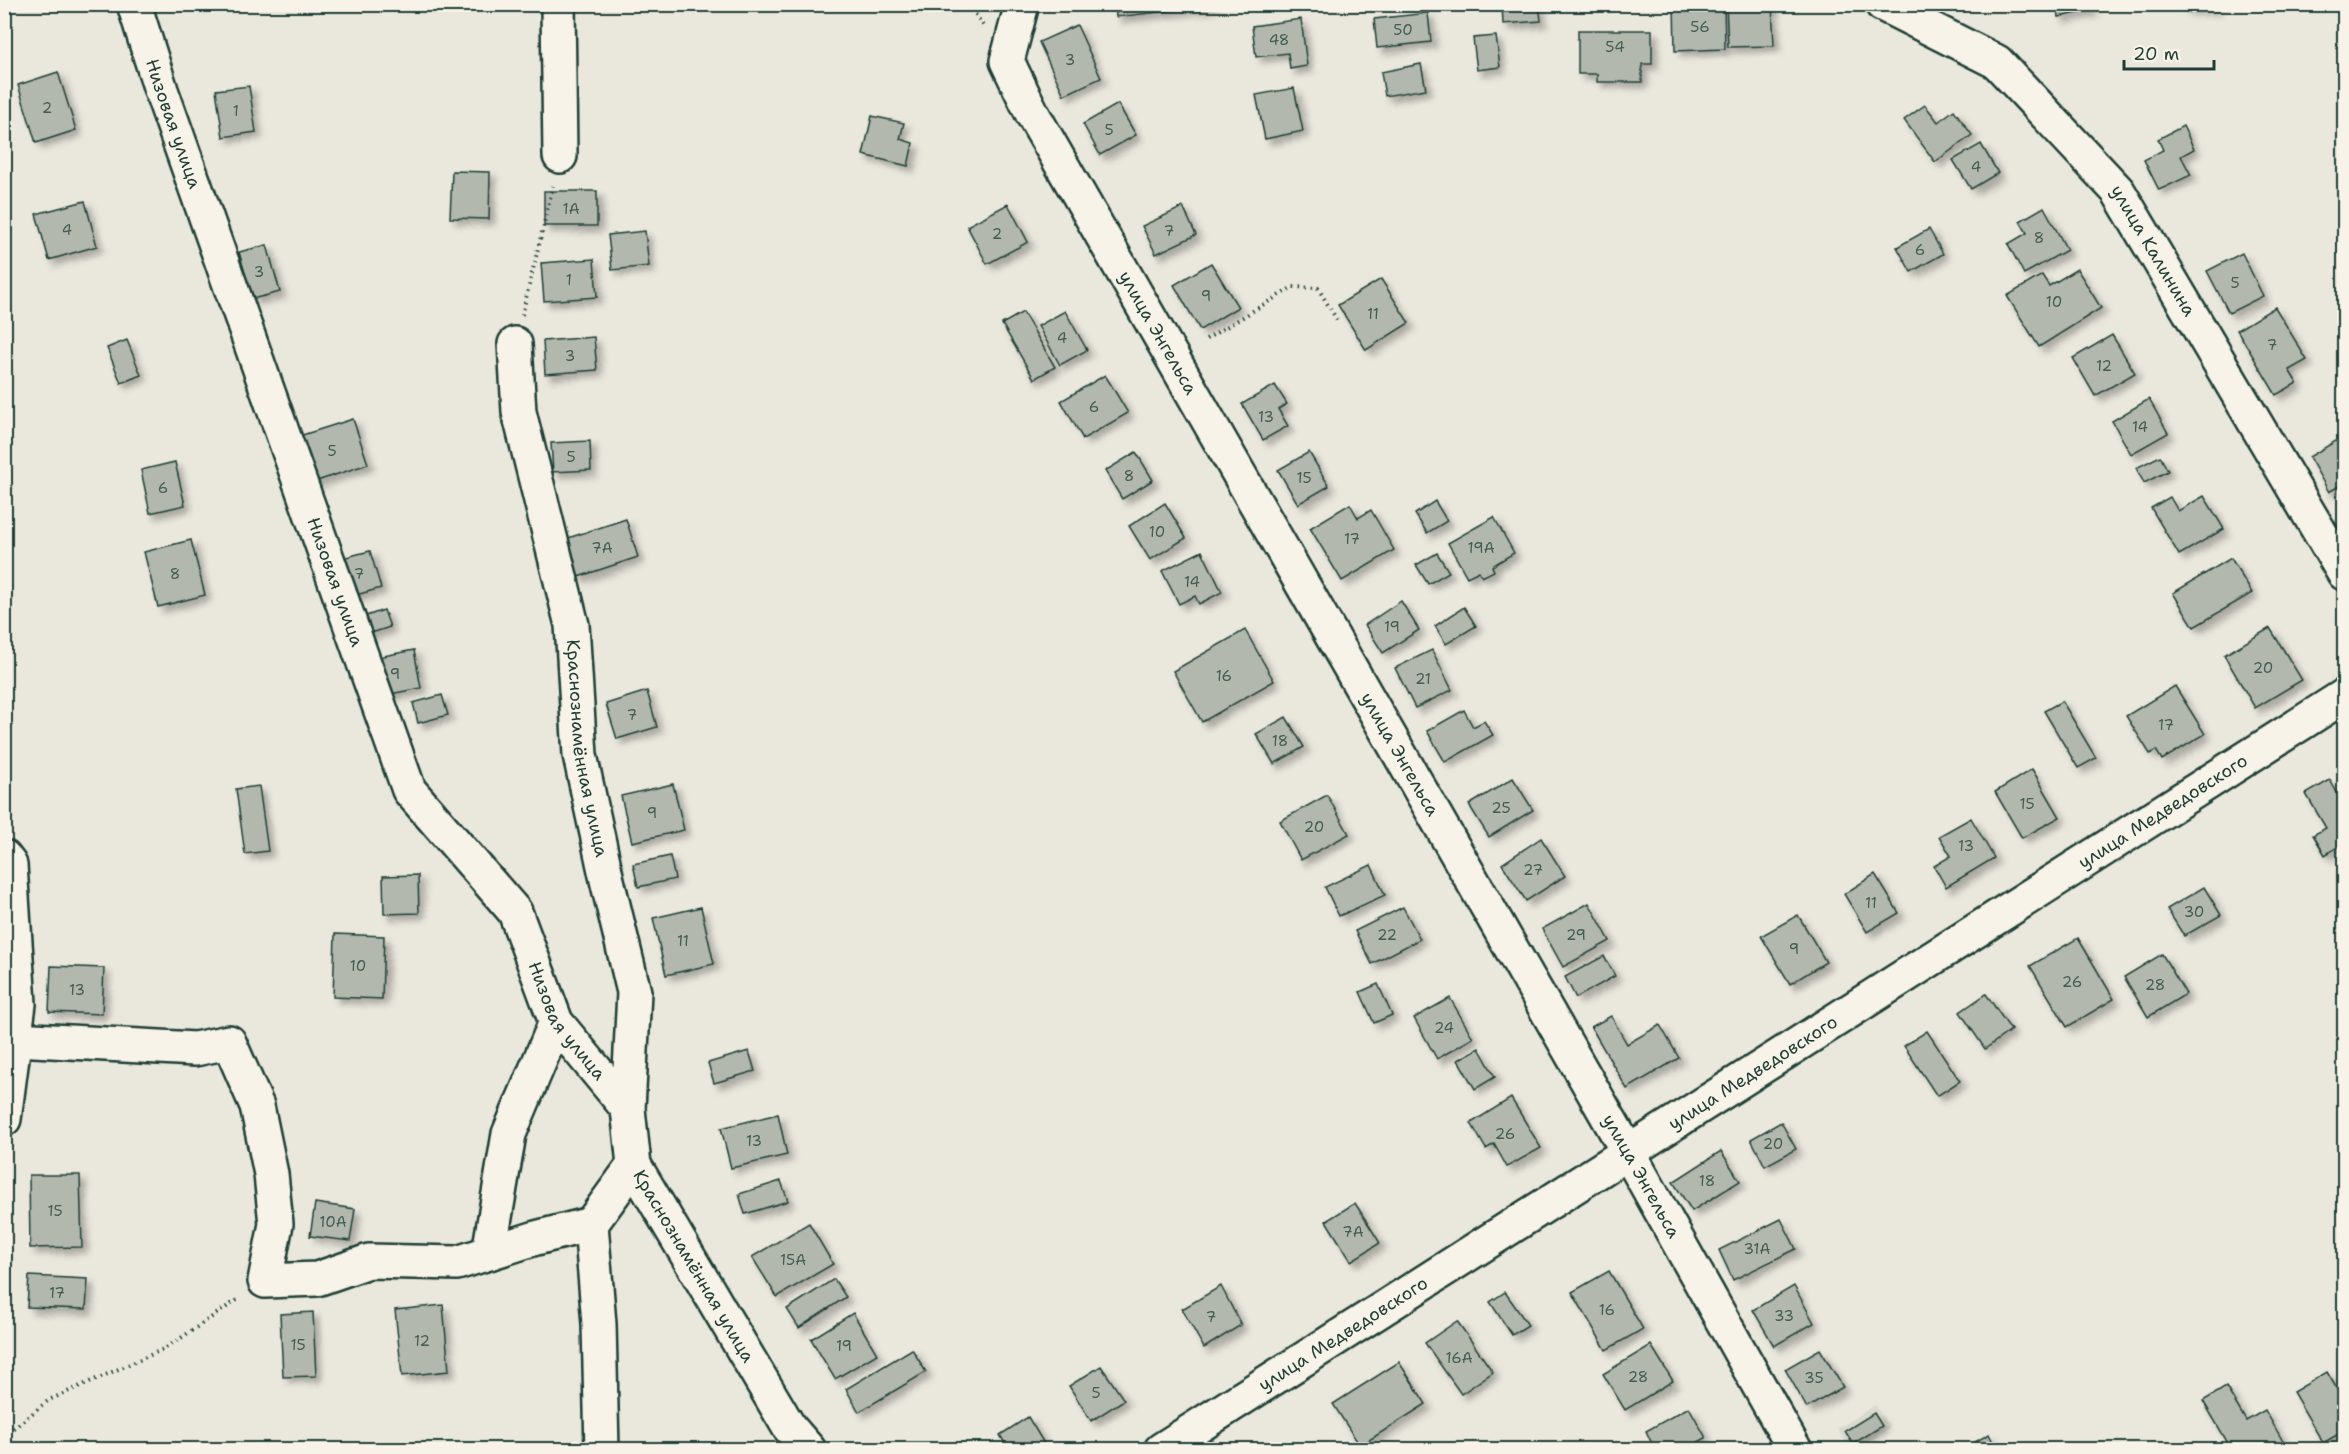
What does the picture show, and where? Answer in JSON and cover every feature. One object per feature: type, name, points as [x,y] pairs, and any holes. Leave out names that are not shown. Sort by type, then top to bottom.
[{"type":"street","name":"Низовая улица","points":[[134,4],[160,90],[410,790],[515,912],[556,1022],[628,1109]]},
{"type":"street","points":[[558,4],[560,156]]},
{"type":"street","name":"улица Энгельса","points":[[1022,4],[1007,61],[1032,113],[1628,1152],[1795,1449]]},
{"type":"street","name":"улица Калинина","points":[[1882,4],[1997,62],[2118,192],[2344,573]]},
{"type":"street","name":"Краснознамённая улица","points":[[515,344],[519,412],[572,625],[580,755],[634,992],[628,1109],[634,1165],[789,1427],[809,1449]]},
{"type":"street","name":"улица Медведовского","points":[[1161,1449],[2344,696]]},
{"type":"street","points":[[4,857],[9,865],[19,1004],[4,1119]]},
{"type":"street","points":[[489,1253],[509,1134],[556,1022]]},
{"type":"street","points":[[16,1039],[195,1049],[229,1042],[257,1106],[271,1174],[276,1224],[265,1281],[317,1279],[369,1261],[457,1263],[536,1238],[591,1224],[634,1165]]},
{"type":"street","points":[[591,1224],[599,1324],[602,1449]]},
{"type":"path","points":[[515,344],[560,156]]},
{"type":"path","points":[[1206,339],[1293,287],[1318,288],[1337,320]]},
{"type":"path","points":[[4,1436],[49,1400],[166,1348],[265,1281]]},
{"type":"shaded area","points":[[1875,1405],[1890,1428],[1856,1450],[1850,1449],[1837,1429]]},
{"type":"building","points":[[1115,4],[1212,4],[1212,6],[1116,17]]},
{"type":"building","points":[[1502,4],[1539,4],[1541,21],[1503,24]]},
{"type":"building","points":[[1674,4],[1724,4],[1725,49],[1675,51]]},
{"type":"building","points":[[1726,4],[1772,4],[1774,46],[1728,47]]},
{"type":"building","points":[[2056,4],[2090,4],[2092,10],[2059,17]]},
{"type":"building","points":[[2184,4],[2215,4],[2215,8],[2184,9]]},
{"type":"building","points":[[1428,13],[1431,42],[1377,48],[1374,19]]},
{"type":"building","points":[[1301,19],[1307,66],[1290,69],[1288,53],[1256,57],[1252,26]]},
{"type":"building","points":[[1077,25],[1101,78],[1064,95],[1039,42]]},
{"type":"building","points":[[1578,30],[1652,30],[1652,64],[1642,64],[1642,82],[1597,82],[1597,74],[1578,74]]},
{"type":"building","points":[[1496,36],[1500,67],[1477,70],[1473,38]]},
{"type":"building","points":[[1421,64],[1426,89],[1385,96],[1381,72]]},
{"type":"building","points":[[58,72],[76,130],[36,143],[18,85]]},
{"type":"building","points":[[249,86],[256,132],[223,137],[216,90]]},
{"type":"building","points":[[1294,88],[1303,131],[1265,139],[1256,95]]},
{"type":"building","points":[[1118,104],[1136,135],[1100,155],[1083,124]]},
{"type":"building","points":[[1925,105],[1938,122],[1954,110],[1972,135],[1935,162],[1904,120]]},
{"type":"building","points":[[872,116],[904,123],[900,139],[913,143],[908,166],[863,155]]},
{"type":"building","points":[[2183,126],[2194,149],[2181,156],[2191,175],[2159,190],[2144,160],[2163,150],[2158,139]]},
{"type":"building","points":[[1981,144],[1998,173],[1971,189],[1953,160]]},
{"type":"building","points":[[452,171],[490,172],[489,219],[450,218]]},
{"type":"building","points":[[544,191],[597,191],[597,226],[544,226]]},
{"type":"building","points":[[85,201],[97,246],[49,260],[36,214]]},
{"type":"building","points":[[1008,204],[1028,242],[987,264],[967,226]]},
{"type":"building","points":[[1183,207],[1196,235],[1156,254],[1142,226]]},
{"type":"building","points":[[2044,207],[2067,250],[2024,274],[2008,244],[2027,233],[2020,221]]},
{"type":"building","points":[[1929,229],[1943,254],[1911,272],[1897,247]]},
{"type":"building","points":[[645,231],[649,266],[612,270],[608,235]]},
{"type":"building","points":[[267,245],[280,292],[252,299],[239,252]]},
{"type":"building","points":[[2242,253],[2263,296],[2229,313],[2207,271]]},
{"type":"building","points":[[594,259],[597,297],[544,301],[541,263]]},
{"type":"building","points":[[1211,263],[1238,307],[1200,330],[1174,285]]},
{"type":"building","points":[[2077,269],[2101,308],[2039,347],[2007,296],[2042,275],[2049,286]]},
{"type":"building","points":[[1381,279],[1409,323],[1366,350],[1338,305]]},
{"type":"building","points":[[2275,307],[2307,360],[2289,370],[2297,383],[2276,395],[2237,330]]},
{"type":"building","points":[[1065,311],[1087,350],[1060,365],[1038,326]]},
{"type":"building","points":[[1023,312],[1055,367],[1034,379],[1002,324]]},
{"type":"building","points":[[2112,335],[2135,373],[2095,396],[2073,358]]},
{"type":"building","points":[[594,337],[597,370],[545,374],[543,341]]},
{"type":"building","points":[[127,340],[141,375],[121,383],[107,348]]},
{"type":"building","points":[[1105,375],[1128,413],[1083,439],[1061,401]]},
{"type":"building","points":[[1275,385],[1287,404],[1278,409],[1288,426],[1263,440],[1242,404]]},
{"type":"building","points":[[2149,399],[2168,433],[2131,454],[2112,421]]},
{"type":"building","points":[[353,419],[368,464],[311,483],[296,437]]},
{"type":"building","points":[[2344,436],[2344,483],[2329,492],[2309,457]]},
{"type":"building","points":[[590,441],[591,470],[553,472],[551,443]]},
{"type":"building","points":[[1136,452],[1153,480],[1122,499],[1105,471]]},
{"type":"building","points":[[1309,452],[1329,486],[1298,504],[1278,470]]},
{"type":"building","points":[[2160,456],[2168,471],[2144,483],[2136,468]]},
{"type":"building","points":[[175,462],[185,505],[150,513],[141,470]]},
{"type":"building","points":[[2204,496],[2224,529],[2179,555],[2151,508],[2170,497],[2178,511]]},
{"type":"building","points":[[1435,501],[1447,521],[1427,533],[1415,514]]},
{"type":"building","points":[[1165,503],[1186,538],[1150,560],[1129,526]]},
{"type":"building","points":[[1350,504],[1358,518],[1371,510],[1394,550],[1342,581],[1310,528]]},
{"type":"building","points":[[1494,517],[1514,553],[1492,566],[1494,571],[1482,577],[1479,571],[1467,577],[1448,543]]},
{"type":"building","points":[[626,519],[638,557],[578,577],[565,539]]},
{"type":"building","points":[[191,540],[205,595],[158,607],[144,552]]},
{"type":"building","points":[[370,551],[381,588],[349,597],[338,559]]},
{"type":"building","points":[[1202,551],[1222,592],[1199,604],[1195,596],[1179,604],[1162,571]]},
{"type":"building","points":[[1437,553],[1449,572],[1428,584],[1416,565]]},
{"type":"building","points":[[2231,558],[2252,593],[2194,627],[2173,593]]},
{"type":"building","points":[[1401,601],[1419,630],[1383,653],[1365,625]]},
{"type":"building","points":[[1464,607],[1476,626],[1446,644],[1435,626]]},
{"type":"building","points":[[384,610],[390,627],[365,635],[360,618]]},
{"type":"building","points":[[2270,628],[2302,680],[2255,708],[2224,655]]},
{"type":"building","points":[[1245,630],[1274,681],[1202,722],[1173,671]]},
{"type":"building","points":[[414,650],[421,688],[375,697],[368,659]]},
{"type":"building","points":[[1432,650],[1452,690],[1415,708],[1395,668]]},
{"type":"building","points":[[2175,686],[2205,734],[2162,760],[2156,750],[2150,754],[2126,716]]},
{"type":"building","points":[[647,691],[657,727],[617,739],[606,704]]},
{"type":"building","points":[[442,695],[448,715],[418,723],[413,703]]},
{"type":"building","points":[[2062,701],[2096,758],[2078,768],[2044,711]]},
{"type":"building","points":[[1464,710],[1473,727],[1484,721],[1493,735],[1445,762],[1427,731]]},
{"type":"building","points":[[1286,717],[1304,747],[1274,764],[1256,734]]},
{"type":"building","points":[[2032,769],[2060,817],[2022,838],[1995,792]]},
{"type":"building","points":[[1513,778],[1533,810],[1489,837],[1469,805]]},
{"type":"building","points":[[2330,780],[2344,805],[2344,843],[2325,855],[2313,835],[2326,828],[2306,794]]},
{"type":"building","points":[[673,784],[684,830],[632,842],[621,796]]},
{"type":"building","points":[[259,786],[268,851],[245,854],[236,789]]},
{"type":"building","points":[[1327,795],[1349,834],[1301,860],[1280,821]]},
{"type":"building","points":[[1971,818],[1994,858],[1946,887],[1934,866],[1951,856],[1939,836]]},
{"type":"building","points":[[1541,838],[1565,876],[1526,901],[1502,864]]},
{"type":"building","points":[[670,856],[675,879],[638,887],[633,864]]},
{"type":"building","points":[[1371,865],[1385,895],[1339,916],[1325,887]]},
{"type":"building","points":[[1875,874],[1899,913],[1867,932],[1844,894]]},
{"type":"building","points":[[418,875],[419,913],[384,914],[383,876]]},
{"type":"building","points":[[2204,887],[2221,915],[2184,936],[2167,909]]},
{"type":"building","points":[[1589,903],[1610,941],[1563,967],[1542,929]]},
{"type":"building","points":[[701,907],[714,964],[666,975],[653,918]]},
{"type":"building","points":[[1403,907],[1420,939],[1372,964],[1355,931]]},
{"type":"building","points":[[1798,915],[1826,962],[1790,984],[1761,936]]},
{"type":"building","points":[[335,934],[384,936],[382,999],[333,997]]},
{"type":"building","points":[[2078,938],[2114,999],[2067,1027],[2030,966]]},
{"type":"building","points":[[2162,954],[2186,994],[2148,1017],[2124,977]]},
{"type":"building","points":[[1604,956],[1615,976],[1576,998],[1565,977]]},
{"type":"building","points":[[51,966],[104,968],[102,1014],[49,1012]]},
{"type":"building","points":[[1378,984],[1392,1015],[1374,1023],[1360,992]]},
{"type":"building","points":[[1986,994],[2011,1030],[1985,1049],[1960,1012]]},
{"type":"building","points":[[1450,998],[1473,1038],[1437,1059],[1414,1018]]},
{"type":"building","points":[[1611,1016],[1627,1044],[1660,1025],[1679,1058],[1627,1089],[1591,1027]]},
{"type":"building","points":[[1927,1031],[1960,1081],[1937,1096],[1904,1046]]},
{"type":"building","points":[[1479,1048],[1495,1077],[1475,1089],[1458,1060]]},
{"type":"building","points":[[749,1051],[755,1071],[714,1083],[708,1063]]},
{"type":"building","points":[[1511,1098],[1541,1148],[1507,1167],[1494,1144],[1486,1149],[1471,1123]]},
{"type":"building","points":[[778,1114],[787,1155],[731,1168],[721,1128]]},
{"type":"building","points":[[1781,1122],[1796,1149],[1765,1166],[1751,1139]]},
{"type":"building","points":[[1721,1151],[1740,1181],[1692,1211],[1673,1182]]},
{"type":"building","points":[[29,1175],[80,1175],[82,1247],[30,1248]]},
{"type":"building","points":[[781,1181],[788,1201],[745,1214],[739,1194]]},
{"type":"building","points":[[315,1203],[355,1209],[350,1241],[310,1236]]},
{"type":"building","points":[[1355,1203],[1380,1243],[1351,1261],[1326,1221]]},
{"type":"building","points":[[1781,1219],[1796,1249],[1733,1280],[1719,1250]]},
{"type":"building","points":[[809,1223],[833,1264],[777,1297],[752,1257]]},
{"type":"building","points":[[1609,1271],[1643,1329],[1606,1350],[1572,1292]]},
{"type":"building","points":[[29,1276],[88,1279],[86,1309],[27,1307]]},
{"type":"building","points":[[834,1279],[846,1297],[799,1328],[787,1309]]},
{"type":"building","points":[[1221,1286],[1241,1325],[1204,1348],[1182,1309]]},
{"type":"building","points":[[1794,1286],[1814,1323],[1774,1346],[1753,1310]]},
{"type":"building","points":[[1505,1292],[1528,1325],[1512,1335],[1490,1302]]},
{"type":"building","points":[[443,1305],[449,1371],[402,1376],[395,1310]]},
{"type":"building","points":[[313,1312],[316,1376],[283,1377],[280,1314]]},
{"type":"building","points":[[853,1313],[877,1354],[835,1379],[811,1339]]},
{"type":"building","points":[[1457,1321],[1493,1372],[1461,1394],[1425,1343]]},
{"type":"building","points":[[1651,1345],[1673,1381],[1625,1410],[1603,1374]]},
{"type":"building","points":[[912,1349],[926,1372],[859,1412],[846,1389]]},
{"type":"building","points":[[1820,1349],[1843,1387],[1807,1408],[1785,1369]]},
{"type":"building","points":[[1399,1362],[1426,1404],[1360,1446],[1333,1404]]},
{"type":"building","points":[[1101,1366],[1124,1400],[1091,1421],[1069,1386]]},
{"type":"building","points":[[2327,1372],[2344,1401],[2344,1431],[2323,1443],[2293,1392]]},
{"type":"building","points":[[2226,1387],[2246,1421],[2265,1410],[2288,1450],[2232,1450],[2203,1401]]},
{"type":"building","points":[[1689,1407],[1706,1438],[1683,1450],[1655,1450],[1646,1431]]},
{"type":"building","points":[[1874,1413],[1882,1426],[1853,1444],[1845,1431]]},
{"type":"building","points":[[1028,1417],[1048,1450],[1009,1450],[1000,1435]]},
{"type":"building","points":[[1989,1434],[1997,1450],[1961,1450]]}]
